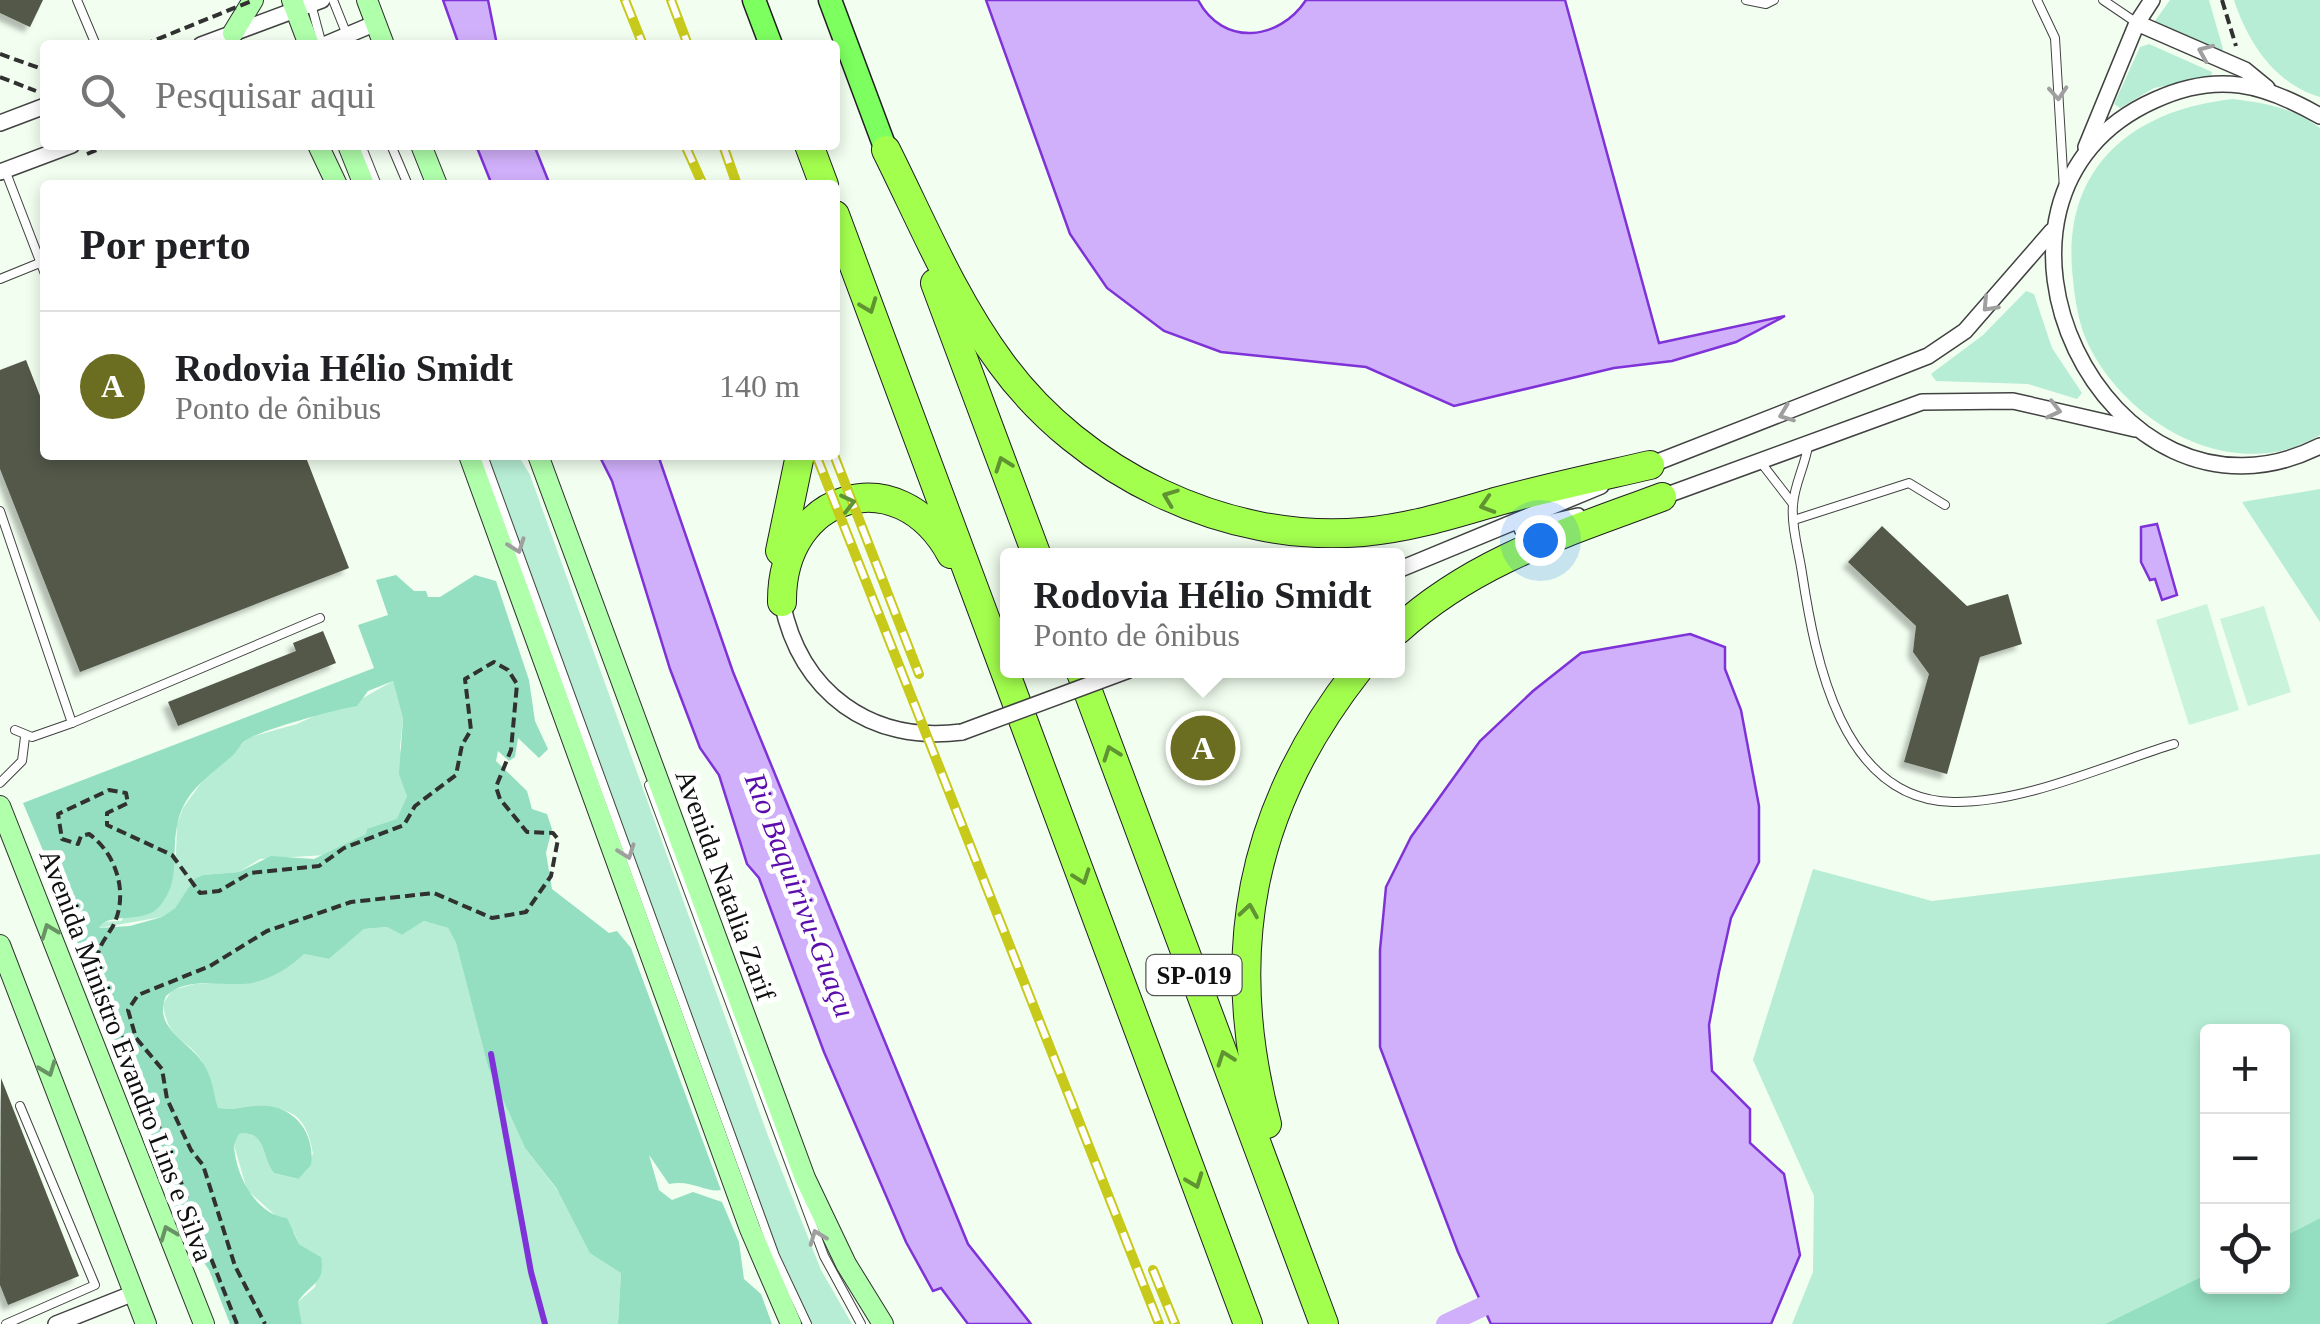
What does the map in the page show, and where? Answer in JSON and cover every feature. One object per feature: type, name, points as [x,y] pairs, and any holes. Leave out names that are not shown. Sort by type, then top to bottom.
[{"type":"highway","points":[[809,150],[814,180]]},
{"type":"highway","points":[[810,150],[822,180]]},
{"type":"highway","points":[[886,150],[970,317],[1002,365],[1039,409],[1093,454],[1154,491],[1219,516],[1289,530],[1360,532],[1430,523],[1650,465]]},
{"type":"highway","points":[[886,150],[1035,548]]},
{"type":"highway","name":"SP-019","points":[[840,228],[1000,653]]},
{"type":"highway","points":[[782,602],[780,547],[799,460]]},
{"type":"highway","points":[[1405,624],[1494,561],[1662,497]]},
{"type":"highway","points":[[782,602],[784,564],[802,528],[834,505],[876,500],[906,508],[932,526],[988,621]]},
{"type":"highway","name":"SP-019","points":[[1009,678],[1248,1324]]},
{"type":"highway","name":"SP-019","points":[[1083,678],[1324,1324]]},
{"type":"highway","points":[[1308,1280],[1258,1093],[1245,1016],[1245,938],[1258,860],[1284,786],[1321,718],[1352,678]]},
{"type":"main road","points":[[233,33],[253,0]]},
{"type":"main road","points":[[367,0],[382,40]]},
{"type":"main road","points":[[754,0],[769,40]]},
{"type":"main road","points":[[830,0],[886,150]]},
{"type":"main road","points":[[306,3],[309,40]]},
{"type":"main road","points":[[320,150],[335,180]]},
{"type":"main road","points":[[350,150],[362,180]]},
{"type":"main road","points":[[424,150],[434,180]]},
{"type":"main road","points":[[471,460],[750,1229],[791,1324]]},
{"type":"main road","name":"Avenida Natalia Zarif","points":[[540,460],[805,1178],[846,1264],[884,1324]]},
{"type":"main road","name":"Avenida Ministro Evandro Lins e Silva","points":[[0,806],[204,1324]]},
{"type":"main road","points":[[0,945],[146,1324]]},
{"type":"street","points":[[2152,0],[2137,23],[2081,161],[2064,190],[2052,231],[2054,284],[2070,340],[2092,378],[2135,429],[2161,447],[2230,466],[2266,465],[2320,446]]},
{"type":"street","points":[[214,40],[306,3]]},
{"type":"street","points":[[349,40],[376,23]]},
{"type":"street","points":[[2137,23],[2245,70],[2267,88],[2320,116]]},
{"type":"street","points":[[2081,161],[2122,118],[2164,95],[2225,84],[2267,88]]},
{"type":"street","points":[[0,124],[40,108]]},
{"type":"street","points":[[2,171],[59,150]]},
{"type":"street","points":[[1405,567],[1484,538],[1650,465],[1928,356],[1965,331],[2052,231]]},
{"type":"street","points":[[1484,538],[1662,497],[1922,402],[1960,398],[2013,400],[2135,429]]},
{"type":"street","points":[[782,602],[802,661],[843,707],[865,720],[912,734],[962,732],[1107,678]]},
{"type":"street","points":[[56,1324],[134,1293]]},
{"type":"lane","points":[[76,0],[94,40]]},
{"type":"lane","points":[[333,0],[349,40]]},
{"type":"lane","points":[[1746,0],[1766,4],[1774,0]]},
{"type":"lane","points":[[2037,0],[2054,38],[2064,190]]},
{"type":"lane","points":[[2103,0],[2137,23]]},
{"type":"lane","points":[[306,3],[321,40]]},
{"type":"lane","points":[[363,150],[375,180]]},
{"type":"lane","points":[[394,150],[406,180]]},
{"type":"lane","points":[[2,171],[40,255]]},
{"type":"lane","points":[[0,280],[40,263]]},
{"type":"lane","points":[[1808,442],[1792,504],[1820,668],[1840,719],[1884,777],[1921,797],[1954,802],[2004,794],[2174,744]]},
{"type":"lane","points":[[1759,459],[1792,504]]},
{"type":"lane","points":[[486,460],[775,1256],[807,1324]]},
{"type":"lane","points":[[530,460],[768,1115],[824,1256],[861,1324]]},
{"type":"lane","points":[[1794,520],[1909,483],[1945,505]]},
{"type":"lane","points":[[0,511],[72,723]]},
{"type":"lane","points":[[15,730],[25,736],[72,723],[320,618]]},
{"type":"lane","points":[[0,783],[4,771],[22,761],[25,736]]},
{"type":"lane","points":[[6,1324],[94,1285],[20,1106]]},
{"type":"path","points":[[155,40],[253,0]]},
{"type":"path","points":[[2222,0],[2245,70]]},
{"type":"path","points":[[0,54],[40,68]]},
{"type":"path","points":[[0,77],[40,92]]},
{"type":"path","points":[[237,1324],[188,1208],[101,976],[98,956],[120,903],[116,872],[102,845],[89,834],[81,836],[78,844],[62,838],[58,814],[109,790],[123,791],[128,803],[107,813],[106,825],[172,855],[200,893],[219,891],[250,874],[314,868],[344,848],[404,825],[416,806],[456,775],[460,750],[471,730],[466,680],[494,662],[508,670],[517,684],[510,715],[512,743],[497,782],[498,795],[527,832],[538,836],[553,833],[558,839],[552,876],[526,912],[492,918],[434,893],[351,902],[268,930],[210,966],[138,995],[128,1010],[133,1032],[164,1074],[167,1098],[190,1150],[203,1165],[235,1266],[265,1324]]},
{"type":"green space","points":[[2170,0],[2209,0],[2223,49],[2218,55],[2159,29],[2155,21]]},
{"type":"green space","points":[[2234,0],[2320,0],[2320,97],[2290,82],[2265,60]]},
{"type":"green space","points":[[2149,44],[2212,72],[2211,78],[2154,88],[2120,108],[2114,104],[2140,47]]},
{"type":"green space","points":[[2233,99],[2279,108],[2320,128],[2320,435],[2288,449],[2254,454],[2188,440],[2130,401],[2089,346],[2078,313],[2073,279],[2072,240],[2078,206],[2091,177],[2110,152],[2134,132],[2163,116]]},
{"type":"green space","points":[[2026,291],[2034,294],[2052,348],[2082,393],[2077,399],[2028,384],[1936,381],[1931,374],[1983,335]]},
{"type":"green space","points":[[490,460],[521,460],[530,475],[768,1136],[821,1270],[852,1324],[811,1324],[771,1234]]},
{"type":"green space","points":[[2320,489],[2320,622],[2242,502]]},
{"type":"green space","points":[[396,575],[414,591],[426,591],[428,597],[440,597],[475,575],[496,581],[529,680],[535,721],[548,749],[539,758],[518,738],[515,757],[509,761],[498,751],[496,761],[527,791],[532,809],[547,814],[552,829],[546,853],[552,889],[609,933],[617,931],[631,948],[721,1190],[669,1184],[649,1155],[659,1190],[672,1200],[693,1192],[722,1202],[739,1242],[744,1279],[761,1294],[772,1324],[618,1324],[621,1273],[590,1253],[557,1189],[525,1148],[488,1067],[456,943],[448,928],[424,921],[402,935],[387,927],[364,929],[329,959],[304,954],[259,981],[192,984],[166,996],[164,1017],[203,1063],[218,1108],[280,1109],[305,1130],[312,1153],[311,1165],[298,1179],[274,1173],[259,1140],[239,1134],[235,1156],[249,1191],[265,1209],[287,1218],[299,1244],[321,1257],[322,1266],[319,1278],[298,1302],[302,1324],[230,1324],[209,1270],[184,1233],[102,1012],[75,953],[71,917],[23,803],[374,668],[358,625],[388,615],[376,580]],"holes":[[[393,681],[403,719],[399,774],[407,796],[397,819],[367,829],[366,834],[314,859],[271,856],[239,872],[203,875],[194,879],[175,908],[162,917],[130,926],[99,928],[109,920],[144,915],[159,907],[173,878],[177,826],[185,804],[245,741],[284,725],[357,706],[368,691]]]},
{"type":"green space","points":[[2207,604],[2239,710],[2189,725],[2156,620]]},
{"type":"green space","points":[[2264,606],[2291,692],[2248,706],[2220,619]]},
{"type":"green space","points":[[393,681],[403,719],[400,747],[407,796],[398,819],[326,855],[260,859],[239,872],[203,875],[194,879],[175,908],[162,917],[99,928],[101,922],[121,921],[176,854],[177,824],[183,808],[206,776],[250,737],[297,724],[336,706],[347,707]]},
{"type":"green space","points":[[2320,854],[2320,1218],[2290,1233],[2290,1024],[2200,1024],[2200,1277],[2105,1324],[1792,1324],[1813,1272],[1814,1196],[1753,1060],[1813,869],[1932,901]]},
{"type":"green space","points":[[424,921],[448,928],[456,943],[488,1067],[525,1148],[621,1273],[618,1324],[302,1324],[298,1302],[315,1287],[321,1257],[299,1244],[294,1232],[247,1190],[234,1145],[239,1134],[254,1136],[274,1173],[297,1179],[313,1154],[308,1133],[290,1112],[218,1109],[206,1069],[169,1026],[163,1004],[172,990],[195,984],[256,981],[304,954],[329,959],[364,929],[387,927],[402,935]]},
{"type":"green space","points":[[2320,1218],[2320,1324],[2105,1324],[2200,1277],[2200,1294],[2290,1294],[2290,1233]]},
{"type":"water","points":[[443,0],[488,0],[496,40],[457,40]]},
{"type":"water","points":[[986,0],[1198,0],[1222,26],[1251,33],[1281,24],[1306,0],[1565,0],[1659,343],[1785,316],[1736,342],[1672,361],[1614,368],[1454,406],[1366,367],[1221,352],[1164,331],[1107,288],[1070,234]]},
{"type":"water","points":[[478,150],[536,150],[548,180],[490,180]]},
{"type":"water","name":"Rio Baquirivu-Guaçu","points":[[602,460],[660,460],[733,672],[968,1244],[1031,1324],[968,1324],[941,1288],[933,1291],[906,1242],[824,1052],[759,878],[747,864],[719,775],[700,748],[670,669],[612,481]]},
{"type":"water","points":[[2157,524],[2177,595],[2162,600],[2155,579],[2150,580],[2141,562],[2141,527]]},
{"type":"water","points":[[1690,634],[1725,647],[1725,669],[1741,710],[1759,806],[1759,862],[1731,918],[1709,1025],[1712,1071],[1750,1109],[1750,1143],[1784,1174],[1800,1255],[1771,1324],[1491,1324],[1458,1252],[1380,1047],[1380,950],[1386,887],[1411,837],[1480,741],[1533,691],[1581,653]]},
{"type":"building","points":[[0,0],[43,0],[30,27],[0,13]]},
{"type":"building","points":[[26,360],[40,396],[40,460],[307,460],[349,568],[80,672],[0,469],[0,370]]},
{"type":"building","points":[[1882,526],[1967,606],[2008,594],[2022,644],[1980,657],[1947,774],[1904,762],[1929,674],[1913,652],[1916,626],[1848,562]]},
{"type":"building","points":[[323,631],[336,663],[178,726],[168,702],[296,651],[293,643]]},
{"type":"building","points":[[1,1078],[79,1276],[8,1305],[0,1285]]},
{"type":"waterway","points":[[491,1054],[531,1272],[545,1324]]},
{"type":"waterway","points":[[1446,1324],[1486,1305]]},
{"type":"railway","points":[[625,0],[641,40]]},
{"type":"railway","points":[[671,0],[686,40]]},
{"type":"railway","points":[[687,150],[701,180]]},
{"type":"railway","points":[[725,150],[735,180]]},
{"type":"railway","points":[[818,460],[1159,1324]]},
{"type":"railway","points":[[836,460],[919,674]]},
{"type":"railway","points":[[1153,1270],[1175,1324]]},
{"type":"place","name":"Rodovia Hélio Smidt","points":[[1203,748]]}]
